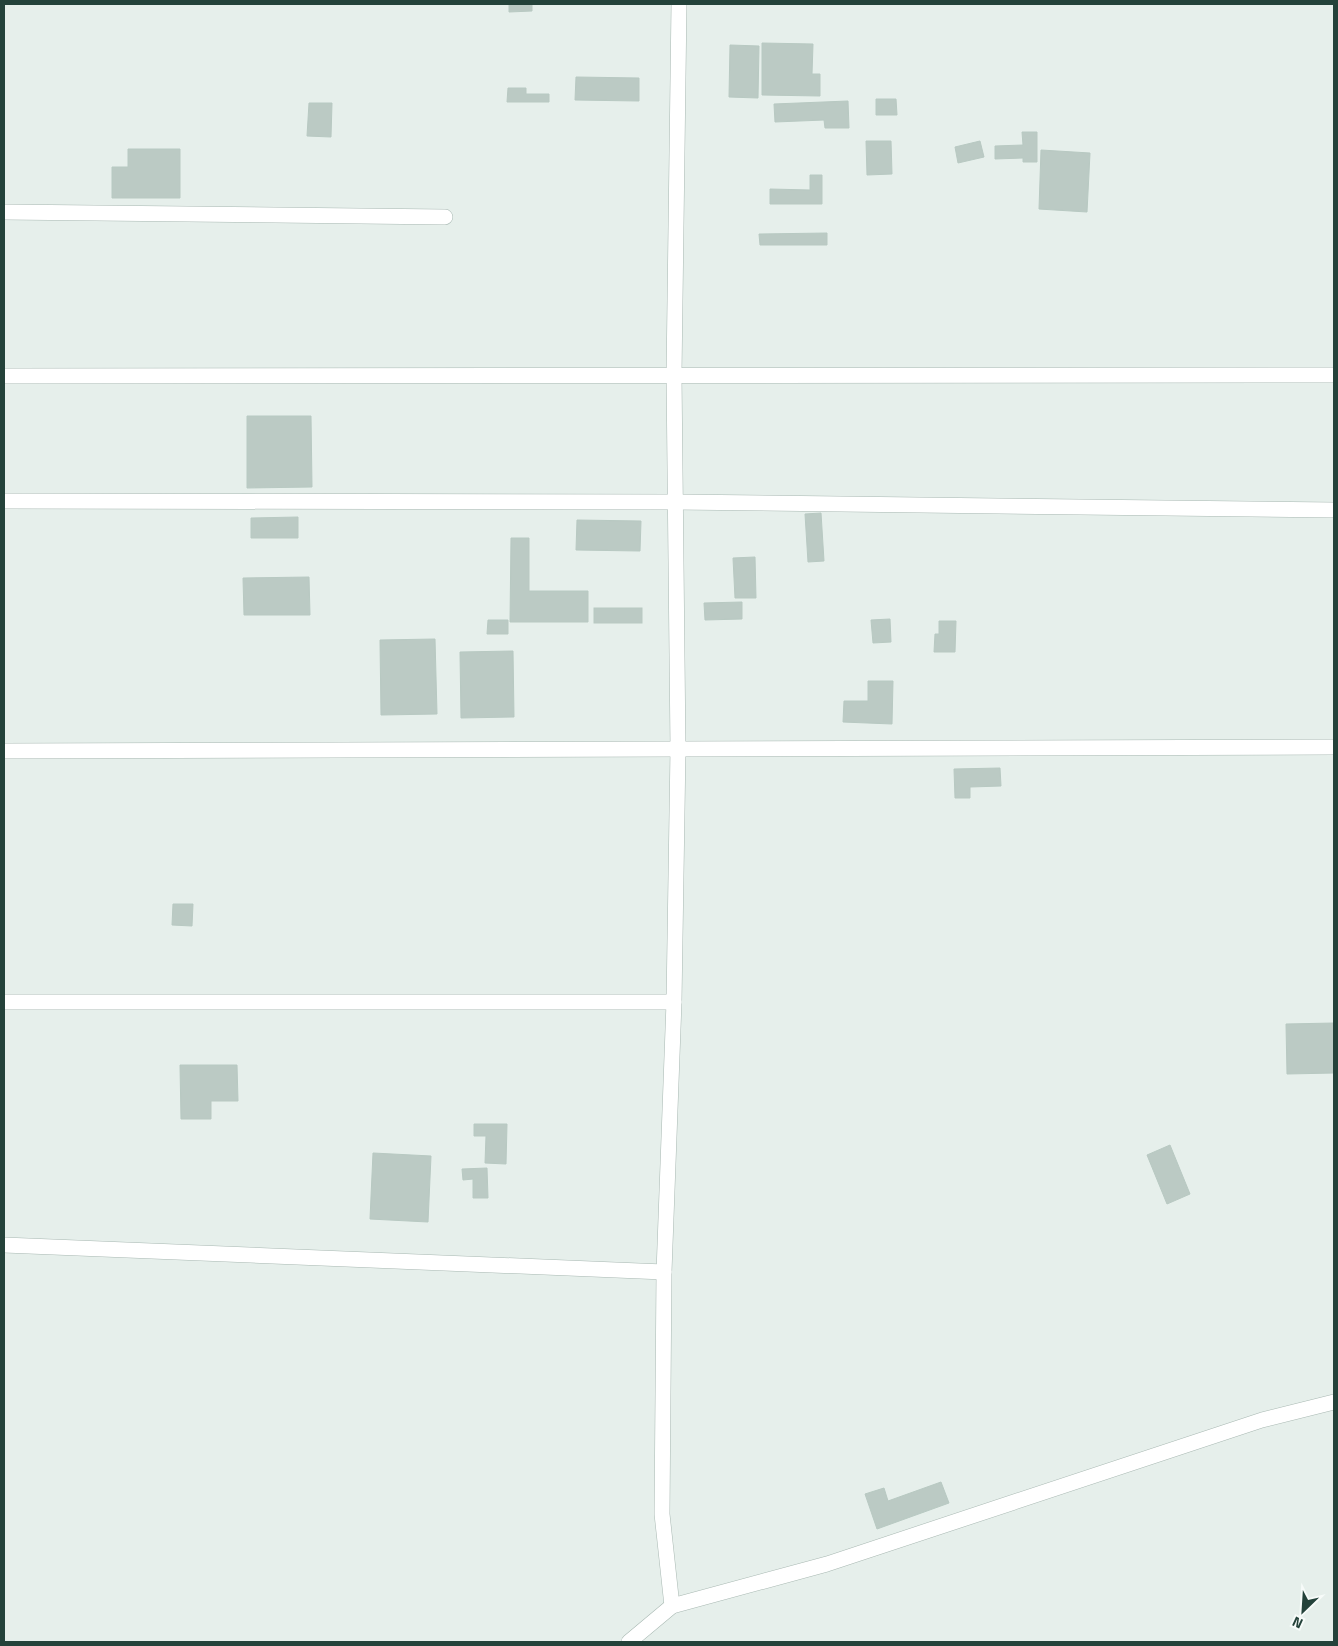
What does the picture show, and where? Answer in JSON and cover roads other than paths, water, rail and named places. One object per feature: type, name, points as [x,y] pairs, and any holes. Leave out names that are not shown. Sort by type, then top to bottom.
[{"type":"street","points":[[672,1606],[662,1514],[664,1272],[674,1002],[678,749],[674,374],[679,4]]},
{"type":"street","points":[[4,212],[445,217]]},
{"type":"street","points":[[4,376],[1334,375]]},
{"type":"street","points":[[4,501],[675,502],[1334,510]]},
{"type":"street","points":[[4,750],[1334,747]]},
{"type":"street","points":[[4,1002],[674,1002]]},
{"type":"street","points":[[4,1245],[664,1272]]},
{"type":"street","points":[[629,1642],[672,1606],[827,1564],[1262,1420],[1334,1402]]}]
